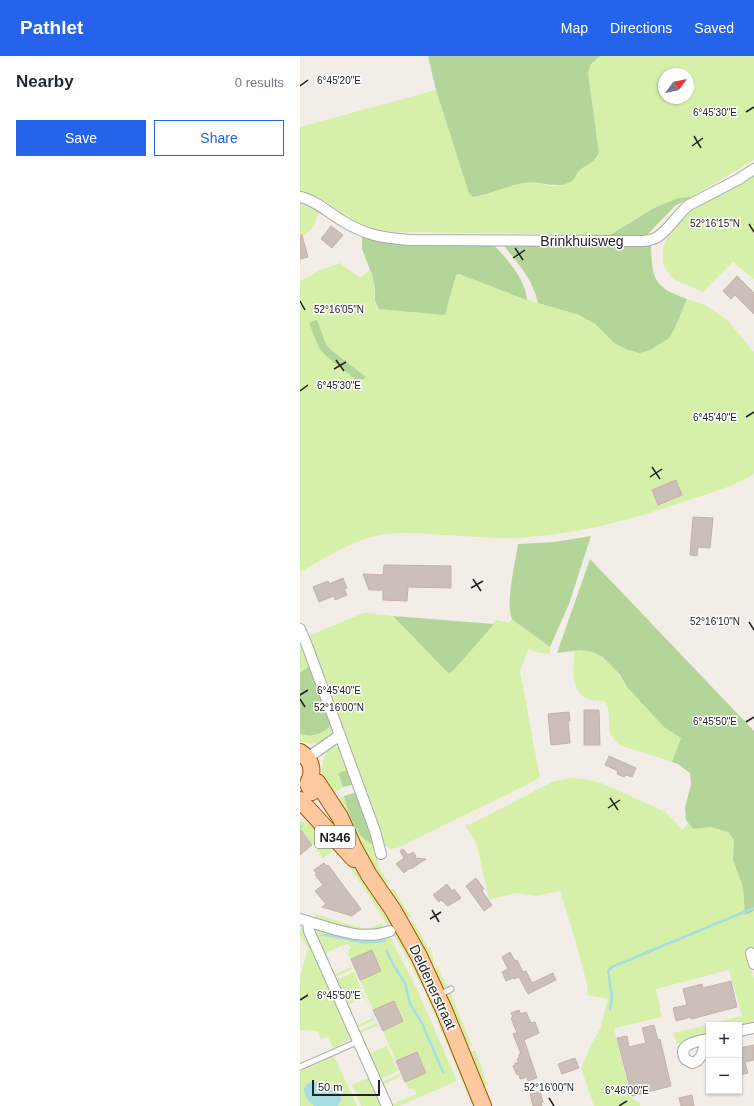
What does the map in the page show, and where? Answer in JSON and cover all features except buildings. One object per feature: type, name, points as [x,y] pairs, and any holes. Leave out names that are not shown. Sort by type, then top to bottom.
[{"type":"main road","points":[[305,752],[311,766],[311,776],[308,781],[307,792]]},
{"type":"main road","name":"Deldenerstraat","points":[[307,792],[353,846],[369,875]]},
{"type":"main road","name":"Deldenerstraat","points":[[307,792],[369,875],[406,932],[429,976],[444,992],[469,1070],[483,1106]]},
{"type":"street","name":"Brinkhuisweg","points":[[300,197],[313,202],[342,221],[361,231],[385,238],[418,240],[643,241],[654,239],[661,235],[682,210],[689,205],[739,179],[754,169]]},
{"type":"street","points":[[300,629],[376,831],[381,854]]},
{"type":"street","points":[[305,752],[340,735]]},
{"type":"street","points":[[304,920],[351,934],[376,934],[390,930]]},
{"type":"street","points":[[304,920],[387,1106]]},
{"type":"street","points":[[751,953],[754,964]]},
{"type":"street","points":[[742,1030],[754,1028]]},
{"type":"lane","points":[[300,1067],[359,1041]]},
{"type":"green space","points":[[428,56],[600,56],[591,64],[588,73],[599,153],[598,156],[592,162],[579,170],[572,181],[566,184],[554,185],[529,182],[473,197],[469,193],[436,90]]},
{"type":"green space","points":[[599,56],[754,56],[754,160],[691,197],[678,198],[654,208],[610,235],[380,231],[354,220],[319,198],[300,192],[300,127],[436,90],[456,151],[481,196],[497,189],[528,182],[558,186],[576,175],[579,170],[597,158],[599,153],[588,73],[591,64]]},
{"type":"green space","points":[[754,174],[754,279],[733,262],[703,292],[673,279],[663,264],[663,247],[671,228],[683,216]]},
{"type":"green space","points":[[691,197],[675,206],[647,235],[610,235],[654,208],[678,198]]},
{"type":"green space","points":[[300,204],[319,212],[312,227],[307,233],[300,237]]},
{"type":"green space","points":[[362,235],[491,242],[514,268],[522,283],[527,300],[459,274],[456,275],[445,315],[379,309],[375,300],[375,287],[372,275],[362,249]]},
{"type":"green space","points":[[501,242],[649,245],[651,246],[652,267],[657,281],[661,286],[676,295],[687,299],[669,338],[652,349],[640,353],[628,350],[614,343],[595,324],[579,315],[538,303],[536,294],[528,278]]},
{"type":"green space","points":[[340,263],[360,278],[370,270],[375,287],[374,295],[377,304],[445,315],[456,275],[459,274],[537,303],[579,315],[595,324],[614,343],[674,330],[687,299],[705,305],[727,320],[754,352],[754,474],[722,489],[666,508],[619,522],[570,532],[521,538],[410,533],[391,533],[379,535],[358,541],[300,572],[300,281],[320,270]],"holes":[[[317,321],[326,344],[331,350],[365,376],[319,348]]]},
{"type":"green space","points":[[317,320],[326,344],[331,350],[366,377],[359,382],[326,356],[319,348],[309,323]]},
{"type":"green space","points":[[591,536],[569,604],[550,647],[513,620],[511,614],[510,595],[518,544],[555,542]]},
{"type":"green space","points":[[590,559],[754,731],[754,911],[745,915],[743,887],[733,860],[734,840],[728,832],[711,827],[693,829],[686,820],[685,808],[691,784],[690,773],[678,764],[672,762],[681,738],[664,727],[627,687],[620,675],[603,657],[593,652],[581,650],[557,653]]},
{"type":"green space","points":[[367,613],[393,616],[447,672],[453,671],[496,620],[509,623],[512,619],[550,647],[550,654],[536,652],[529,648],[520,671],[540,778],[397,848],[391,849],[385,845],[308,636],[361,614]]},
{"type":"green space","points":[[393,616],[494,624],[453,671],[448,673]]},
{"type":"green space","points":[[300,642],[309,666],[300,673]]},
{"type":"green space","points":[[575,650],[594,652],[607,660],[629,690],[666,728],[682,738],[672,762],[619,745],[610,734],[608,708],[604,701],[591,700],[584,697],[576,686],[573,672]]},
{"type":"green space","points":[[309,666],[333,723],[326,730],[314,735],[300,734],[300,673]]},
{"type":"green space","points":[[333,723],[336,731],[323,741],[312,744],[300,741],[300,734],[306,736]]},
{"type":"green space","points":[[334,746],[340,748],[350,769],[338,773],[343,787],[331,795],[322,778],[322,769],[327,752]]},
{"type":"green space","points":[[350,769],[355,784],[343,787],[338,773]]},
{"type":"green space","points":[[571,778],[585,779],[601,783],[665,812],[683,830],[688,823],[693,829],[711,827],[728,832],[734,840],[733,860],[743,887],[745,915],[754,911],[754,949],[747,951],[754,978],[754,1024],[742,1027],[742,1022],[718,1022],[742,1016],[729,970],[656,989],[662,1017],[614,1028],[631,1098],[640,1103],[640,1106],[594,1106],[581,1068],[600,1029],[608,999],[588,995],[586,980],[560,891],[535,896],[516,893],[489,900],[477,845],[465,825],[471,824],[552,782]]},
{"type":"green space","points":[[357,792],[378,847],[370,843],[359,833],[351,819],[344,796]]},
{"type":"green space","points":[[344,796],[353,824],[378,847],[378,863],[389,883],[385,883],[359,844],[335,801]]},
{"type":"green space","points":[[300,820],[311,825],[332,852],[323,858],[314,845],[312,845],[307,838],[300,833]]},
{"type":"green space","points":[[352,862],[362,874],[412,953],[427,992],[423,988],[388,925],[348,865]]},
{"type":"green space","points":[[393,888],[411,917],[407,920],[389,891]]},
{"type":"green space","points":[[316,914],[364,929],[382,923],[385,929],[373,933],[314,921]]},
{"type":"green space","points":[[414,922],[433,956],[433,968],[410,925]]},
{"type":"green space","points":[[300,925],[304,929],[352,1039],[333,1048],[328,1037],[321,1039],[318,1031],[300,1030],[300,977],[308,948],[300,937]]},
{"type":"green space","points":[[313,926],[387,934],[390,937],[417,989],[457,1081],[399,1106],[391,1106],[389,1102],[390,1098],[393,1104],[417,1094],[414,1089],[408,1089],[405,1082],[423,1074],[422,1073],[426,1071],[417,1052],[396,1061],[383,1031],[403,1020],[395,1003],[373,1010],[360,980],[380,969],[372,950],[372,952],[369,953],[368,951],[351,959],[347,953],[351,948],[348,944],[342,946],[346,954],[341,946],[326,953],[329,960],[326,959]]},
{"type":"green space","points":[[347,959],[353,969],[335,977],[332,970],[333,968],[335,974],[351,967]]},
{"type":"green space","points":[[436,963],[447,986],[442,988],[436,976]]},
{"type":"green space","points":[[354,972],[368,1005],[364,998],[349,1004],[352,1011],[349,1009],[336,980]]},
{"type":"green space","points":[[450,992],[472,1045],[469,1047],[445,996]]},
{"type":"green space","points":[[426,995],[434,1000],[478,1106],[473,1106]]},
{"type":"green space","points":[[371,1010],[375,1020],[357,1028],[354,1021],[355,1019],[358,1025],[373,1018]]},
{"type":"green space","points":[[377,1023],[381,1033],[377,1026],[361,1033],[364,1039],[362,1038],[359,1031]]},
{"type":"green space","points":[[706,1025],[706,1037],[677,1044],[673,1033]]},
{"type":"green space","points":[[383,1038],[398,1071],[379,1079],[366,1050],[368,1047],[371,1053],[386,1046]]},
{"type":"green space","points":[[475,1050],[488,1085],[484,1086],[470,1053]]},
{"type":"green space","points":[[334,1056],[357,1106],[300,1106],[300,1071]]},
{"type":"green space","points":[[399,1074],[403,1083],[400,1077],[384,1084],[387,1090],[385,1089],[382,1082]]},
{"type":"green space","points":[[369,1077],[383,1106],[361,1106],[352,1085]]},
{"type":"water","points":[[317,1081],[328,1085],[338,1093],[342,1099],[338,1106],[314,1106],[308,1100],[304,1088],[308,1083]]},
{"type":"waterway","points":[[610,1009],[612,997],[608,971],[612,967],[754,908]]},
{"type":"waterway","points":[[322,935],[360,942],[385,941]]},
{"type":"waterway","points":[[386,950],[405,983],[410,1004],[422,1023],[443,1072]]}]
